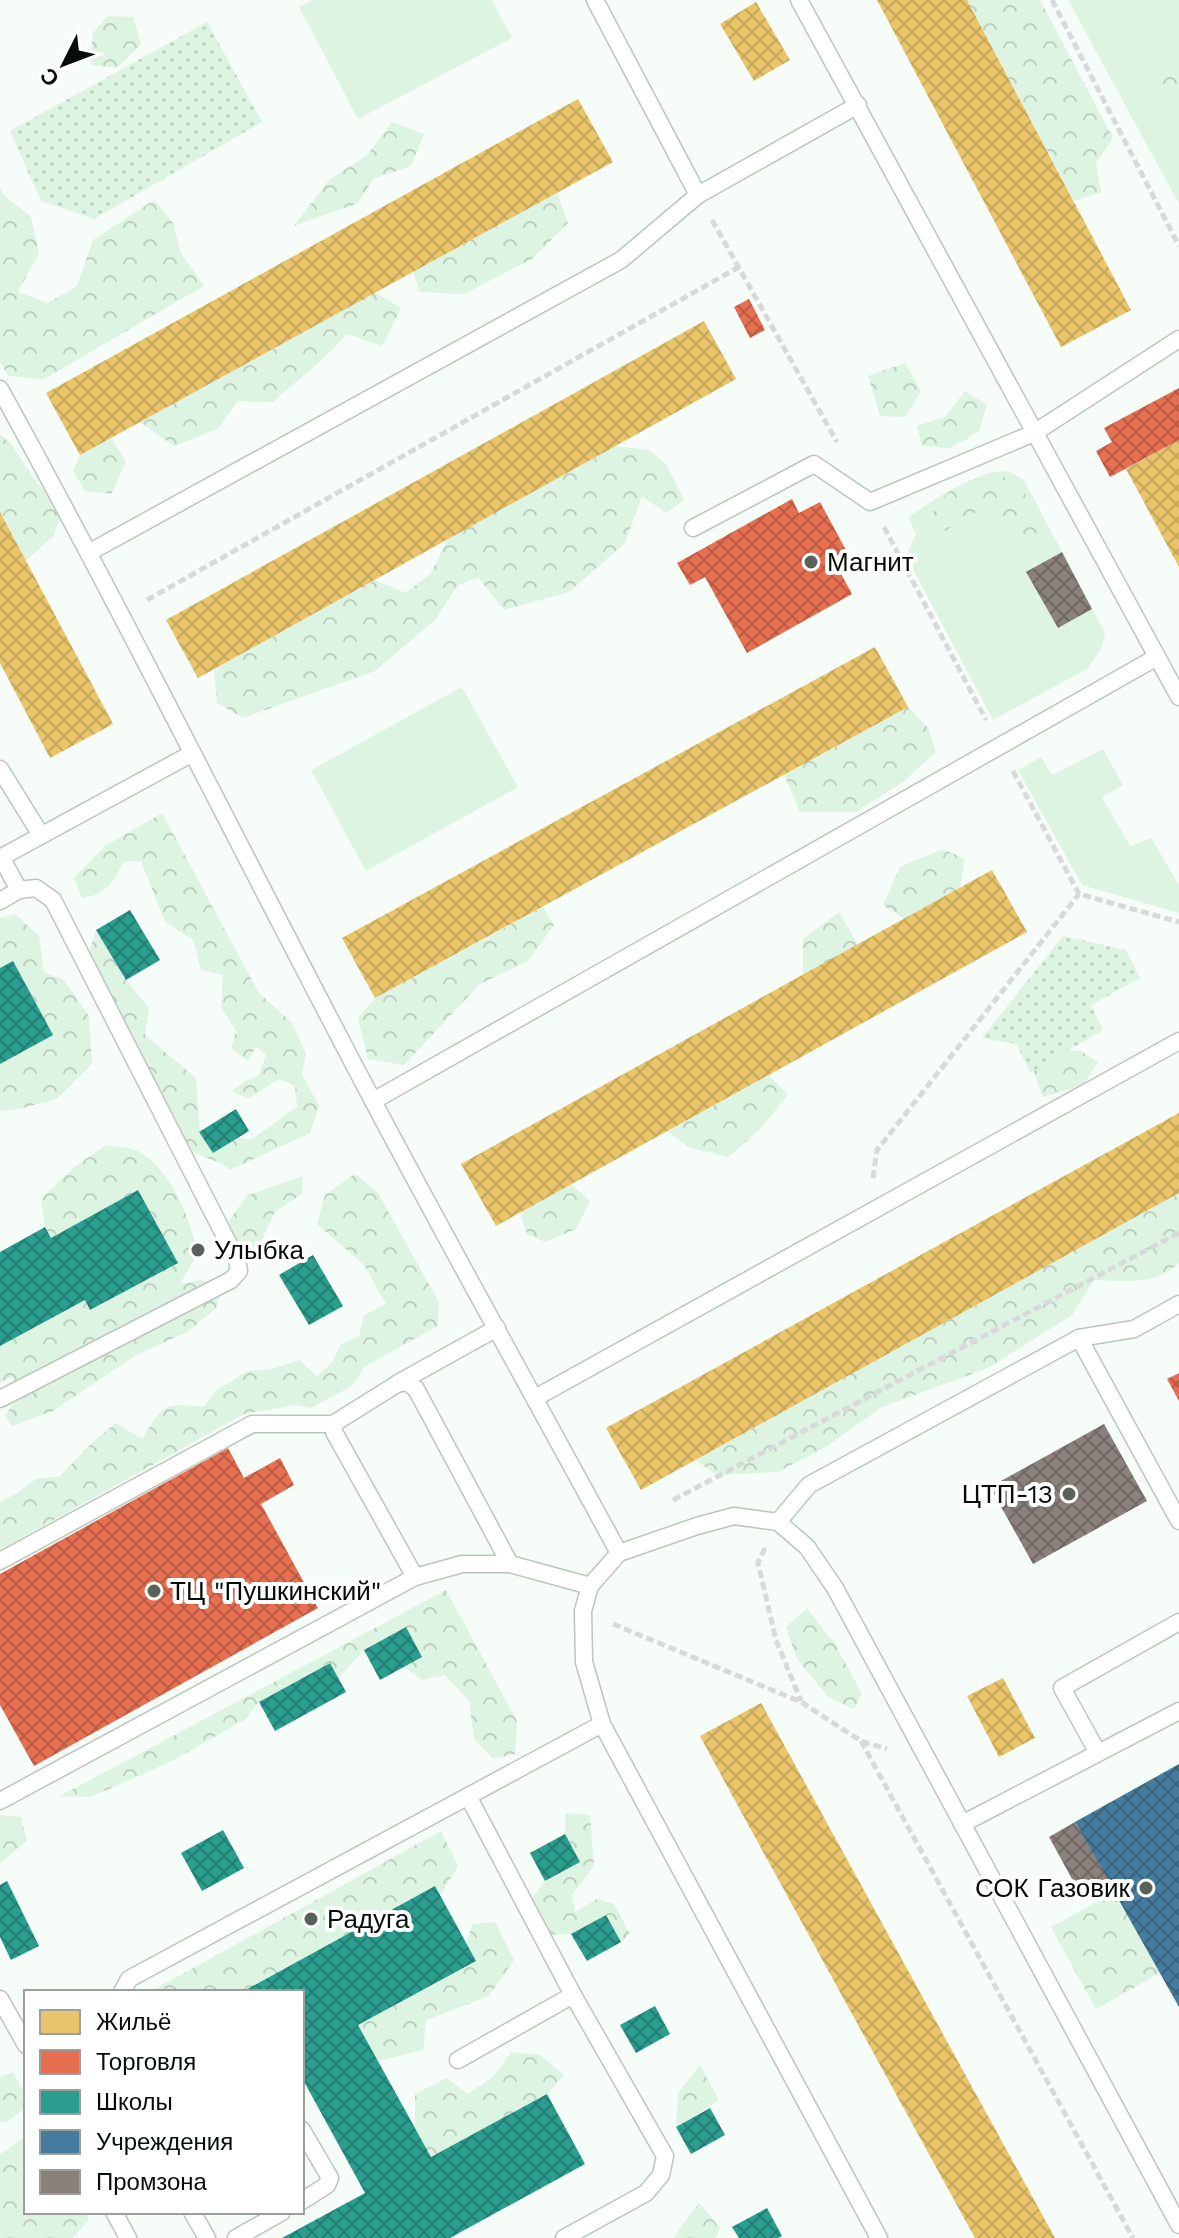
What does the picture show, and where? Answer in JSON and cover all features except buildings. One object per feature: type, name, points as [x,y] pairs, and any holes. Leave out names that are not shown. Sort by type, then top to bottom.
[{"type":"lane","points":[[595,0],[698,195]]},
{"type":"lane","points":[[799,0],[1179,697]]},
{"type":"lane","points":[[90,552],[621,260],[698,195],[858,105]]},
{"type":"lane","points":[[693,528],[814,464],[870,502],[1034,433],[1179,339]]},
{"type":"lane","points":[[0,389],[90,552],[191,754],[373,1101],[619,1553]]},
{"type":"lane","points":[[373,1101],[1157,657]]},
{"type":"lane","points":[[19,890],[1,858],[191,754]]},
{"type":"lane","points":[[0,769],[41,835]]},
{"type":"lane","points":[[0,901],[19,890],[36,888],[53,900],[237,1260],[239,1271],[231,1280],[0,1399]]},
{"type":"lane","points":[[535,1398],[1179,1041]]},
{"type":"lane","points":[[778,1522],[809,1485],[1079,1338],[1134,1329],[1179,1304]]},
{"type":"lane","points":[[0,1561],[252,1424],[333,1424],[497,1328]]},
{"type":"lane","points":[[1079,1338],[1177,1512]]},
{"type":"lane","points":[[397,1384],[407,1382],[416,1389],[510,1564]]},
{"type":"lane","points":[[333,1424],[334,1432],[415,1577]]},
{"type":"lane","points":[[879,2238],[602,1724],[584,1662],[583,1611],[590,1586],[619,1553],[734,1516],[778,1522],[807,1547],[835,1588],[1179,2225]]},
{"type":"lane","points":[[0,1801],[415,1577],[462,1564],[510,1564],[590,1586]]},
{"type":"lane","points":[[1098,1753],[1062,1688],[1179,1622]]},
{"type":"lane","points":[[962,1824],[1179,1711]]},
{"type":"lane","points":[[123,1990],[129,1979],[602,1724]]},
{"type":"lane","points":[[469,1798],[573,1995],[665,2156],[661,2175],[646,2193],[564,2238]]},
{"type":"lane","points":[[458,2060],[573,1995]]},
{"type":"lane","points":[[0,1999],[24,2041]]},
{"type":"lane","points":[[304,2133],[330,2178],[327,2185],[304,2200]]},
{"type":"lane","points":[[115,2214],[128,2238]]},
{"type":"lane","points":[[193,2214],[207,2238]]},
{"type":"lane","points":[[236,2238],[278,2214]]},
{"type":"path","points":[[1052,0],[1179,246]]},
{"type":"path","points":[[698,195],[840,447]]},
{"type":"path","points":[[121,615],[739,267]]},
{"type":"path","points":[[870,502],[1079,894],[1179,922]]},
{"type":"path","points":[[868,1214],[877,1150],[1079,894]]},
{"type":"path","points":[[672,1501],[1179,1233]]},
{"type":"path","points":[[778,1522],[758,1563],[776,1640],[801,1702]]},
{"type":"path","points":[[583,1611],[801,1702],[861,1741],[1133,2238]]},
{"type":"green space","points":[[312,0],[492,0],[512,38],[358,119],[299,7]]},
{"type":"green space","points":[[967,0],[1040,0],[1113,138],[1096,163],[1101,192],[1074,201]]},
{"type":"green space","points":[[1068,0],[1179,0],[1179,204]]},
{"type":"green space","points":[[107,16],[133,17],[141,44],[117,68],[90,65],[93,33]]},
{"type":"green space","points":[[207,22],[262,122],[94,219],[41,201],[10,131]]},
{"type":"green space","points":[[1174,54],[1179,63],[1179,119],[1158,75]]},
{"type":"green space","points":[[392,122],[424,134],[411,166],[373,179],[358,203],[294,226],[329,180],[367,155]]},
{"type":"green space","points":[[0,186],[3,194],[31,217],[39,253],[18,292],[48,303],[77,286],[93,240],[154,200],[173,223],[181,253],[204,286],[44,379],[8,376],[0,361]]},
{"type":"green space","points":[[557,192],[568,223],[532,259],[464,294],[420,292],[413,272]]},
{"type":"green space","points":[[375,292],[401,308],[382,346],[347,334],[273,402],[238,401],[218,429],[174,446],[140,422]]},
{"type":"green space","points":[[905,363],[921,391],[905,417],[880,416],[868,376]]},
{"type":"green space","points":[[965,391],[987,405],[979,431],[950,448],[922,446],[917,426],[945,417]]},
{"type":"green space","points":[[0,434],[11,444],[38,484],[63,508],[54,535],[26,561],[0,512]]},
{"type":"green space","points":[[111,438],[126,462],[111,494],[85,491],[73,471],[80,455]]},
{"type":"green space","points":[[614,446],[649,450],[666,464],[684,500],[666,513],[642,496],[625,543],[569,592],[504,610],[478,577],[457,586],[435,620],[375,671],[243,718],[217,703],[214,669],[375,580],[406,593],[431,573],[448,538]]},
{"type":"green space","points":[[1008,471],[1024,480],[1062,552],[1026,573],[1058,628],[1092,609],[1105,633],[1101,649],[1088,668],[993,720],[906,556],[916,534],[908,517],[968,481]]},
{"type":"green space","points":[[991,472],[1018,483],[1040,517],[1037,533],[1010,539],[995,501],[945,531],[932,514],[947,493]]},
{"type":"green space","points":[[462,687],[518,787],[366,871],[311,770]]},
{"type":"green space","points":[[908,707],[928,728],[936,752],[903,782],[856,812],[800,812],[784,775]]},
{"type":"green space","points":[[1103,749],[1123,785],[1102,797],[1130,846],[1151,838],[1179,885],[1179,913],[1082,885],[1018,770],[1041,757],[1052,775]]},
{"type":"green space","points":[[162,813],[259,993],[292,1023],[306,1053],[302,1074],[319,1106],[310,1133],[230,1170],[183,1143],[87,960],[96,930],[126,980],[149,1008],[145,1035],[196,1078],[200,1132],[213,1153],[237,1138],[252,1139],[297,1107],[295,1086],[279,1079],[248,1099],[232,1091],[259,1075],[266,1055],[256,1046],[248,1061],[231,1049],[236,1031],[221,1007],[223,975],[201,970],[193,940],[165,922],[141,861],[124,861],[108,886],[97,894],[82,898],[74,878],[105,846]]},
{"type":"green space","points":[[943,849],[965,859],[960,888],[904,919],[883,905],[900,867]]},
{"type":"green space","points":[[543,907],[554,925],[528,961],[480,984],[404,1065],[368,1059],[358,1018],[375,998]]},
{"type":"green space","points":[[839,912],[858,945],[803,975],[803,939]]},
{"type":"green space","points":[[15,914],[39,936],[44,972],[64,980],[89,1016],[92,1064],[57,1099],[0,1111],[0,918]]},
{"type":"green space","points":[[1063,936],[1126,950],[1140,978],[1091,1005],[1103,1030],[1030,1073],[1017,1044],[982,1038]]},
{"type":"green space","points":[[1051,1050],[1081,1051],[1098,1062],[1083,1085],[1043,1097],[1031,1065]]},
{"type":"green space","points":[[769,1075],[788,1095],[759,1130],[728,1157],[688,1147],[668,1131]]},
{"type":"green space","points":[[106,1145],[139,1152],[154,1163],[172,1186],[185,1212],[198,1253],[180,1284],[201,1280],[223,1287],[216,1308],[189,1331],[135,1356],[53,1411],[12,1426],[5,1416],[17,1398],[12,1377],[0,1383],[0,1346],[85,1300],[91,1310],[178,1263],[138,1190],[51,1238],[45,1227],[41,1199],[73,1168]]},
{"type":"green space","points":[[355,1174],[378,1193],[439,1302],[438,1326],[365,1366],[352,1386],[311,1408],[295,1405],[244,1414],[0,1550],[0,1502],[36,1479],[60,1476],[116,1423],[142,1439],[155,1418],[166,1408],[180,1405],[204,1407],[214,1392],[247,1371],[272,1369],[300,1360],[317,1377],[333,1361],[340,1345],[359,1336],[364,1315],[386,1304],[364,1265],[317,1224],[325,1195]]},
{"type":"green space","points":[[303,1176],[302,1194],[275,1212],[256,1252],[234,1251],[229,1220],[248,1195]]},
{"type":"green space","points":[[571,1184],[590,1201],[576,1229],[545,1242],[527,1234],[520,1212]]},
{"type":"green space","points":[[1179,1193],[1179,1262],[1162,1275],[1140,1280],[1094,1280],[1072,1315],[988,1368],[882,1407],[827,1446],[778,1472],[717,1475],[695,1460]]},
{"type":"green space","points":[[446,1590],[517,1721],[515,1754],[493,1759],[474,1739],[469,1701],[445,1675],[422,1680],[404,1667],[422,1657],[406,1627],[364,1650],[338,1678],[329,1663],[259,1702],[246,1719],[172,1761],[91,1797],[60,1796]]},
{"type":"green space","points":[[807,1608],[835,1644],[862,1694],[854,1709],[829,1698],[797,1659],[786,1627]]},
{"type":"green space","points":[[565,1813],[590,1815],[594,1866],[572,1895],[575,1912],[597,1899],[614,1904],[630,1934],[621,1942],[606,1915],[571,1934],[544,1935],[528,1903],[545,1881],[579,1862],[565,1834]]},
{"type":"green space","points":[[0,1815],[21,1817],[27,1841],[0,1863]]},
{"type":"green space","points":[[441,1831],[458,1866],[440,1896],[246,1990],[154,1990]]},
{"type":"green space","points":[[1115,1892],[1160,1973],[1096,2009],[1051,1927]]},
{"type":"green space","points":[[495,1922],[514,1960],[489,1996],[426,2020],[423,2050],[378,2061],[358,2025],[475,1961],[467,1944],[472,1924]]},
{"type":"green space","points":[[511,2052],[540,2055],[564,2075],[547,2094],[431,2157],[415,2128],[415,2094],[447,2078],[468,2094],[494,2076]]},
{"type":"green space","points":[[700,2065],[719,2100],[676,2127],[678,2093]]},
{"type":"green space","points":[[13,2072],[24,2093],[24,2109],[6,2123],[0,2121],[0,2077]]},
{"type":"green space","points":[[24,2138],[24,2214],[87,2214],[89,2219],[73,2238],[0,2238],[0,2154]]},
{"type":"green space","points":[[699,2203],[720,2228],[715,2238],[673,2238]]},
{"type":"place","name":"Магнит","points":[[811,562]]},
{"type":"place","name":"Улыбка","points":[[198,1250]]},
{"type":"place","name":"ЦТП-13","points":[[1069,1494]]},
{"type":"place","name":"ТЦ \"Пушкинский\"","points":[[154,1591]]},
{"type":"place","name":"СОК Газовик","points":[[1146,1888]]},
{"type":"place","name":"Радуга","points":[[311,1919]]}]
